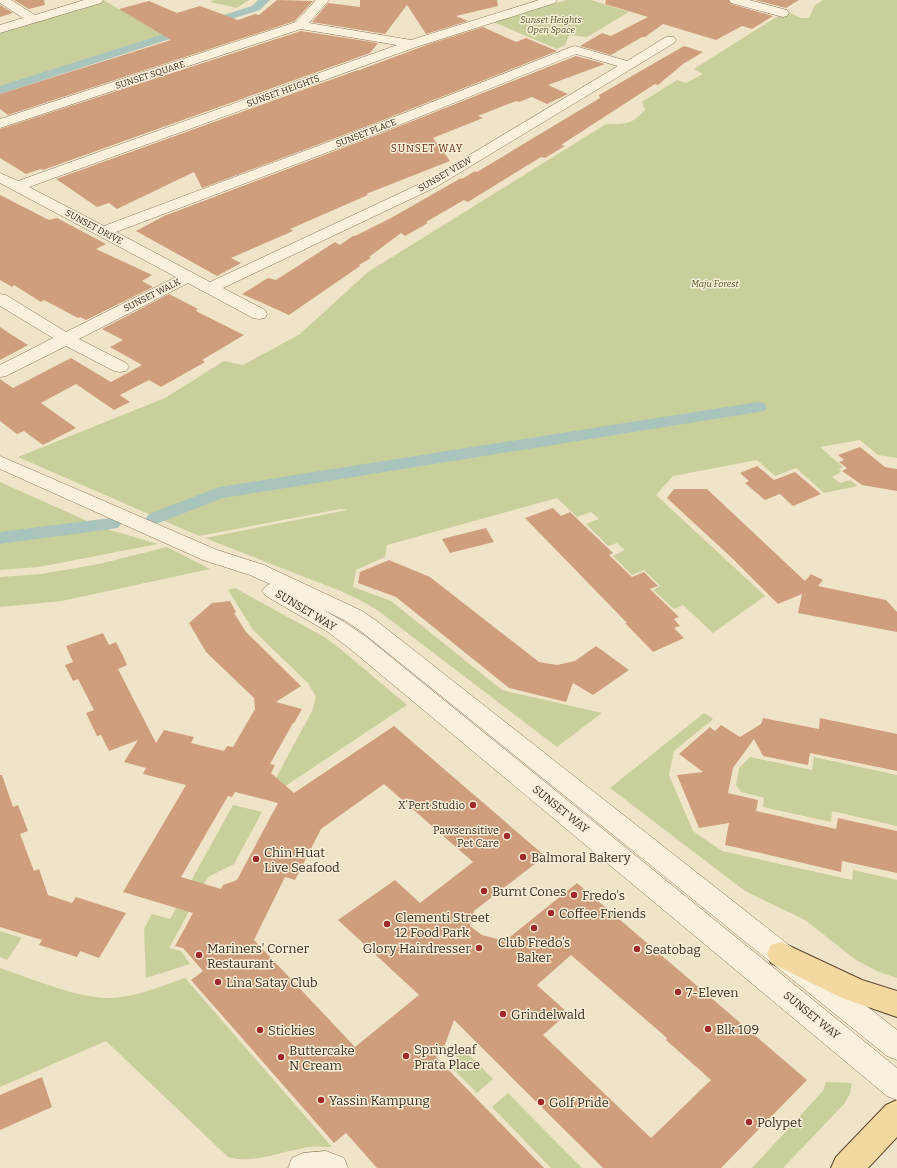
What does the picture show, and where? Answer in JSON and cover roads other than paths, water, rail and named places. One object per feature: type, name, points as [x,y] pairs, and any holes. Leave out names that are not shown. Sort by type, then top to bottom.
[{"type":"main road","points":[[781,954],[857,993],[897,1004]]},
{"type":"main road","points":[[846,1168],[897,1115]]},
{"type":"street","points":[[3,0],[33,19]]},
{"type":"street","points":[[0,29],[97,0]]},
{"type":"street","name":"SUNSET SQUARE","points":[[300,25],[323,0]]},
{"type":"street","name":"SUNSET HEIGHTS","points":[[17,186],[412,44],[551,0]]},
{"type":"street","points":[[735,0],[783,13]]},
{"type":"street","name":"SUNSET SQUARE","points":[[0,124],[300,25],[412,44]]},
{"type":"street","name":"SUNSET VIEW","points":[[210,288],[431,184],[670,40]]},
{"type":"street","name":"SUNSET PLACE","points":[[103,232],[384,126],[575,50],[628,65]]},
{"type":"street","name":"SUNSET DRIVE","points":[[0,177],[188,277]]},
{"type":"street","name":"SUNSET WALK","points":[[0,372],[188,277],[259,314]]},
{"type":"street","points":[[0,299],[66,339],[120,367]]},
{"type":"street","name":"SUNSET WAY","points":[[0,462],[210,555],[257,570],[284,582],[347,613],[370,627],[897,1048]]},
{"type":"street","name":"SUNSET WAY","points":[[210,555],[242,575],[309,611],[357,642],[897,1086]]},
{"type":"street","points":[[303,1168],[326,1166],[333,1168]]},
{"type":"waterway","points":[[0,90],[256,8],[264,0]]},
{"type":"waterway","points":[[156,518],[219,493],[758,407]]},
{"type":"waterway","points":[[0,538],[111,524]]},
{"type":"place","name":"X'Pert Studio","points":[[473,805]]},
{"type":"place","name":"Pawsensitive Pet Care","points":[[507,836]]},
{"type":"place","name":"Balmoral Bakery","points":[[523,857]]},
{"type":"place","name":"Chin Huat Live Seafood","points":[[256,859]]},
{"type":"place","name":"Burnt Cones","points":[[484,891]]},
{"type":"place","name":"Fredo's","points":[[574,895]]},
{"type":"place","name":"Coffee Friends","points":[[551,913]]},
{"type":"place","name":"Clementi Street 12 Food Park","points":[[387,924]]},
{"type":"place","name":"Club Fredo’s Baker","points":[[534,928]]},
{"type":"place","name":"Glory Hairdresser","points":[[479,948]]},
{"type":"place","name":"Seatobag","points":[[637,949]]},
{"type":"place","name":"Mariners' Corner Restaurant","points":[[199,955]]},
{"type":"place","name":"Lina Satay Club","points":[[218,982]]},
{"type":"place","name":"7-Eleven","points":[[678,992]]},
{"type":"place","name":"Grindelwald","points":[[503,1014]]},
{"type":"place","name":"Blk 109","points":[[708,1029]]},
{"type":"place","name":"Stickies","points":[[260,1030]]},
{"type":"place","name":"Springleaf Prata Place","points":[[406,1056]]},
{"type":"place","name":"Buttercake N Cream","points":[[281,1057]]},
{"type":"place","name":"Yassin Kampung","points":[[321,1100]]},
{"type":"place","name":"Golf Pride","points":[[541,1102]]},
{"type":"place","name":"Polypet","points":[[749,1122]]},
{"type":"district","name":"SUNSET WAY","points":[[427,148]]},
{"type":"park label","name":"Sunset Heights Open Space","points":[[551,26]]},
{"type":"park label","name":"Maju Forest","points":[[715,284]]}]
